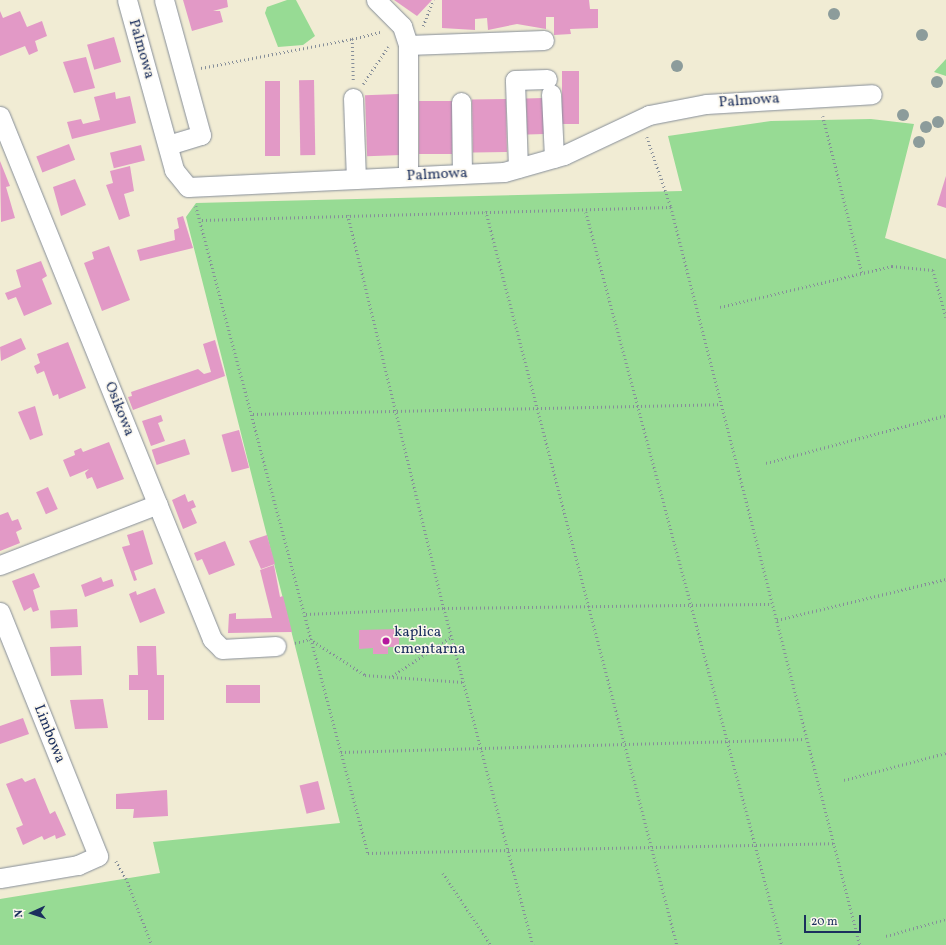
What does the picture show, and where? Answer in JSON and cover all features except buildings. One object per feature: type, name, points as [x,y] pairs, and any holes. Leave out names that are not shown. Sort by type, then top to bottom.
[{"type":"street","name":"Palmowa","points":[[127,0],[174,170],[188,187],[462,174],[518,168],[554,158],[641,119],[706,104],[818,96],[872,94]]},
{"type":"street","points":[[164,0],[201,135],[168,145]]},
{"type":"street","points":[[376,0],[402,26],[412,44],[408,176]]},
{"type":"street","points":[[412,44],[544,40]]},
{"type":"street","points":[[518,168],[515,80],[549,87],[554,158]]},
{"type":"street","points":[[353,98],[356,179]]},
{"type":"street","points":[[461,102],[462,174]]},
{"type":"street","name":"Osikowa","points":[[0,116],[212,639],[222,649],[276,646]]},
{"type":"street","points":[[0,565],[158,504]]},
{"type":"street","name":"Limbowa","points":[[0,612],[98,856]]},
{"type":"street","points":[[0,878],[78,865],[98,856]]},
{"type":"path","points":[[412,44],[433,0]]},
{"type":"path","points":[[194,69],[352,38],[402,26]]},
{"type":"path","points":[[353,98],[402,26]]},
{"type":"path","points":[[352,38],[353,98]]},
{"type":"path","points":[[818,96],[862,273]]},
{"type":"path","points":[[641,119],[671,207],[720,404],[777,620],[805,739],[860,945]]},
{"type":"path","points":[[671,207],[586,212],[486,211],[202,220],[306,614],[310,640],[368,853],[507,848],[833,843]]},
{"type":"path","points":[[486,211],[677,945]]},
{"type":"path","points":[[586,212],[782,945]]},
{"type":"path","points":[[348,215],[451,637],[533,945]]},
{"type":"path","points":[[720,307],[892,266],[933,270],[946,317]]},
{"type":"path","points":[[254,414],[720,404]]},
{"type":"path","points":[[766,463],[946,415]]},
{"type":"path","points":[[777,620],[946,579]]},
{"type":"path","points":[[306,614],[444,608],[772,604]]},
{"type":"path","points":[[391,677],[451,637]]},
{"type":"path","points":[[276,646],[310,640],[365,675],[463,682]]},
{"type":"path","points":[[341,752],[623,742],[805,739]]},
{"type":"path","points":[[844,780],[946,753]]},
{"type":"path","points":[[98,856],[115,860],[126,878],[152,945]]},
{"type":"path","points":[[443,873],[490,945]]},
{"type":"path","points":[[886,936],[946,919]]},
{"type":"green space","points":[[287,0],[296,0],[315,36],[303,45],[278,47],[265,13],[267,7]]},
{"type":"green space","points":[[946,59],[946,76],[934,72]]},
{"type":"green space","points":[[871,119],[914,124],[885,238],[946,259],[946,945],[0,945],[0,899],[160,873],[153,842],[340,823],[186,217],[196,203],[682,191],[668,136],[771,121]]},
{"type":"place","name":"kaplica cmentarna","points":[[386,641]]}]
